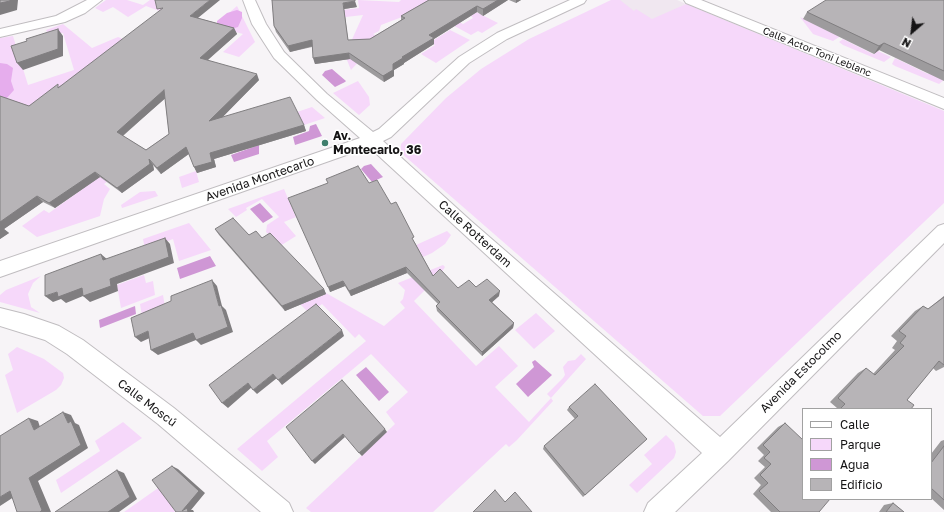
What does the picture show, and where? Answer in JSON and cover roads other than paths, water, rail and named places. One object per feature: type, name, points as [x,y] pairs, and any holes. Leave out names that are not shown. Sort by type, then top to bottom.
[{"type":"street","points":[[0,34],[60,19],[80,10],[96,0]]},
{"type":"street","name":"Calle Rotterdam","points":[[249,0],[259,24],[279,55],[322,97],[372,140],[464,226],[720,453]]},
{"type":"street","name":"Avenida Montecarlo","points":[[0,269],[372,140],[385,132],[464,60],[502,36],[580,0]]},
{"type":"street","name":"Calle Actor Toni Leblanc","points":[[690,0],[944,104]]},
{"type":"street","name":"Avenida Estocolmo","points":[[657,512],[720,453],[944,231]]},
{"type":"street","name":"Calle Moscú","points":[[0,317],[24,323],[52,333],[75,347],[98,366],[166,416],[280,512]]},
{"type":"water","points":[[332,69],[346,81],[335,87],[322,75],[325,71]]},
{"type":"water","points":[[316,124],[322,136],[295,145],[293,137],[309,131],[310,126]]},
{"type":"water","points":[[259,145],[259,154],[234,162],[231,155]]},
{"type":"water","points":[[371,164],[383,177],[372,182],[361,169],[364,166]]},
{"type":"water","points":[[260,203],[273,217],[263,223],[250,209]]},
{"type":"water","points":[[210,256],[216,266],[180,279],[177,268]]},
{"type":"water","points":[[135,306],[136,314],[100,328],[99,320]]},
{"type":"water","points":[[535,360],[552,375],[528,397],[516,384],[534,367],[532,362]]},
{"type":"water","points":[[366,367],[389,392],[379,401],[356,375]]},
{"type":"place","name":"Av. Montecarlo, 36","points":[[325,143]]}]
